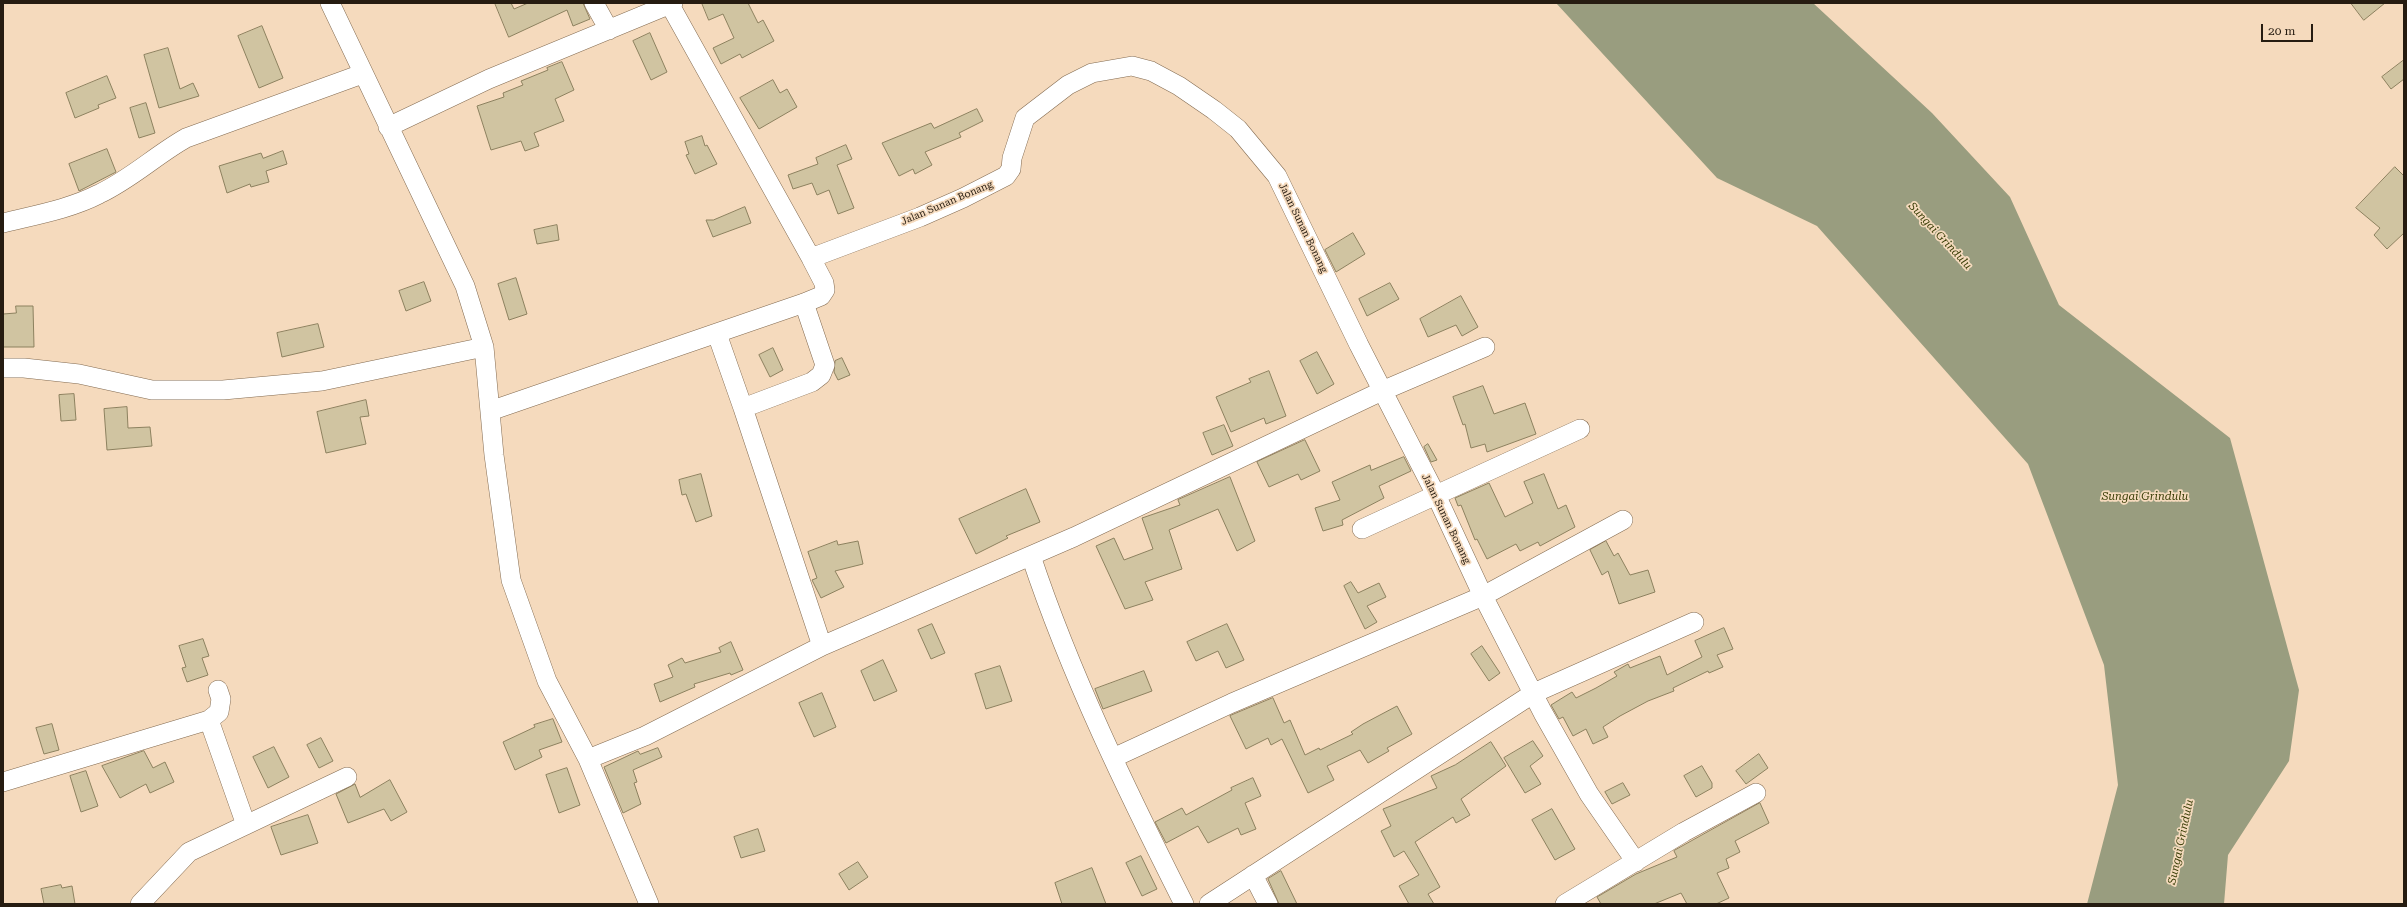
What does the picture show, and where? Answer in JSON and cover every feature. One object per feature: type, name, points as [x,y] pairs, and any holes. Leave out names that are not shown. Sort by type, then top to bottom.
[{"type":"street","points":[[330,3],[362,74],[465,286],[484,347],[494,455],[511,580],[547,681],[588,759],[649,904]]},
{"type":"street","points":[[594,3],[609,30]]},
{"type":"street","points":[[388,127],[489,79],[672,4],[824,283],[825,290],[820,296],[804,303],[490,411]]},
{"type":"street","name":"Jalan Sunan Bonang","points":[[811,258],[920,217],[963,198],[1006,176],[1011,170],[1014,151],[1025,118],[1068,86],[1092,73],[1132,66],[1151,70],[1179,86],[1238,130],[1277,176],[1382,391],[1436,495],[1483,596],[1534,693],[1590,794],[1636,862]]},
{"type":"street","points":[[3,223],[52,211],[99,195],[131,176],[163,152],[186,138],[362,74]]},
{"type":"street","points":[[743,408],[812,382],[821,375],[825,365],[804,303]]},
{"type":"street","points":[[717,334],[822,646]]},
{"type":"street","points":[[3,368],[24,368],[79,374],[152,390],[222,390],[322,381],[484,347]]},
{"type":"street","points":[[588,759],[645,736],[822,646],[1031,556],[1382,391],[1485,347]]},
{"type":"street","points":[[1362,529],[1580,428]]},
{"type":"street","points":[[1113,758],[1232,703],[1483,596],[1623,520]]},
{"type":"street","points":[[1031,556],[1072,666],[1113,758],[1184,904]]},
{"type":"street","points":[[1209,904],[1534,693],[1694,622]]},
{"type":"street","points":[[3,782],[209,720],[219,712],[221,699],[218,690]]},
{"type":"street","points":[[209,720],[246,825]]},
{"type":"street","points":[[140,904],[189,852],[347,777]]},
{"type":"street","points":[[1565,904],[1756,793]]},
{"type":"street","points":[[1253,875],[1268,904]]},
{"type":"water","name":"Sungai Grindulu","points":[[1556,3],[1813,3],[1932,113],[2010,197],[2059,305],[2230,438],[2299,690],[2289,761],[2228,855],[2224,904],[2087,904],[2118,785],[2104,665],[2028,464],[1817,226],[1717,178]]},
{"type":"building","points":[[495,3],[511,3],[514,9],[528,3],[583,3],[590,19],[573,26],[567,10],[509,37]]},
{"type":"building","points":[[702,3],[748,3],[758,23],[763,20],[774,41],[742,58],[740,54],[721,64],[713,48],[734,38],[723,14],[709,20]]},
{"type":"building","points":[[2351,3],[2385,3],[2364,20]]},
{"type":"building","points":[[262,26],[283,78],[259,88],[238,36]]},
{"type":"building","points":[[650,33],[667,72],[651,80],[633,41]]},
{"type":"building","points":[[168,48],[180,89],[193,83],[199,96],[159,108],[144,55]]},
{"type":"building","points":[[2404,60],[2404,79],[2391,89],[2382,77]]},
{"type":"building","points":[[562,62],[574,90],[555,99],[564,121],[534,133],[539,146],[525,151],[521,141],[491,150],[477,106],[504,97],[503,93],[523,85],[521,81],[548,70],[547,68]]},
{"type":"building","points":[[107,76],[116,98],[98,105],[99,108],[75,118],[66,93]]},
{"type":"building","points":[[773,80],[780,93],[787,89],[797,107],[759,129],[740,98]]},
{"type":"building","points":[[146,103],[155,133],[139,138],[130,108]]},
{"type":"building","points":[[977,109],[983,121],[959,133],[961,137],[925,152],[932,165],[915,174],[913,169],[899,176],[882,143],[931,123],[934,128]]},
{"type":"building","points":[[702,136],[705,146],[707,145],[717,164],[695,174],[686,155],[689,154],[685,142]]},
{"type":"building","points":[[846,145],[852,159],[837,165],[854,208],[838,214],[829,190],[817,195],[812,183],[793,189],[788,175],[818,164],[816,158]]},
{"type":"building","points":[[107,149],[116,172],[79,191],[69,164]]},
{"type":"building","points":[[283,151],[287,164],[266,171],[269,182],[251,187],[250,184],[227,193],[219,166],[261,153],[263,158]]},
{"type":"building","points":[[2395,167],[2404,176],[2404,233],[2387,249],[2374,235],[2380,228],[2356,208]]},
{"type":"building","points":[[745,207],[751,223],[713,237],[706,220],[713,220]]},
{"type":"building","points":[[557,225],[559,240],[537,244],[534,230]]},
{"type":"building","points":[[1353,233],[1365,254],[1336,272],[1325,250]]},
{"type":"building","points":[[516,278],[527,314],[509,320],[498,284]]},
{"type":"building","points":[[424,282],[431,301],[406,311],[399,291]]},
{"type":"building","points":[[1390,283],[1399,299],[1367,316],[1359,299]]},
{"type":"building","points":[[1461,296],[1478,327],[1462,336],[1456,325],[1428,337],[1420,319]]},
{"type":"building","points":[[16,306],[33,306],[34,347],[3,347],[3,314],[16,313]]},
{"type":"building","points":[[318,324],[324,347],[282,357],[277,333]]},
{"type":"building","points":[[773,348],[783,370],[770,377],[759,355]]},
{"type":"building","points":[[1317,352],[1334,384],[1317,394],[1300,361]]},
{"type":"building","points":[[842,358],[850,375],[838,380],[834,372],[835,361]]},
{"type":"building","points":[[1269,371],[1286,416],[1266,424],[1264,418],[1231,432],[1216,397],[1251,382],[1249,379]]},
{"type":"building","points":[[1483,386],[1494,414],[1525,403],[1536,434],[1487,452],[1485,444],[1471,448],[1465,424],[1463,425],[1453,397]]},
{"type":"building","points":[[74,394],[76,420],[61,421],[59,395]]},
{"type":"building","points":[[366,400],[369,416],[360,417],[366,444],[326,453],[317,412]]},
{"type":"building","points":[[127,407],[128,428],[150,427],[152,446],[107,450],[104,409]]},
{"type":"building","points":[[1224,425],[1233,446],[1212,455],[1203,433]]},
{"type":"building","points":[[1305,440],[1320,471],[1301,480],[1298,474],[1269,487],[1257,462]]},
{"type":"building","points":[[1428,444],[1437,460],[1431,462],[1424,447]]},
{"type":"building","points":[[1404,457],[1411,471],[1379,486],[1384,498],[1342,520],[1343,525],[1323,531],[1315,508],[1340,500],[1332,482],[1370,465],[1371,470]]},
{"type":"building","points":[[701,474],[712,516],[696,522],[686,494],[682,495],[679,480]]},
{"type":"building","points":[[1544,474],[1558,509],[1566,505],[1575,527],[1540,546],[1538,542],[1520,551],[1516,544],[1487,559],[1477,539],[1475,540],[1461,505],[1458,506],[1455,498],[1489,483],[1505,517],[1533,503],[1524,482]]},
{"type":"building","points":[[1230,477],[1255,541],[1237,551],[1218,509],[1169,530],[1182,569],[1145,582],[1153,600],[1125,609],[1096,546],[1114,538],[1124,560],[1153,549],[1142,518],[1180,505],[1178,500]]},
{"type":"building","points":[[1026,489],[1040,522],[1006,536],[1008,538],[976,554],[959,519]]},
{"type":"building","points":[[837,541],[838,545],[858,541],[863,564],[835,571],[844,587],[821,598],[812,580],[817,578],[808,552]]},
{"type":"building","points":[[1606,541],[1614,556],[1618,553],[1630,575],[1648,570],[1655,592],[1619,604],[1608,571],[1602,575],[1590,550]]},
{"type":"building","points":[[1351,582],[1358,593],[1379,583],[1386,597],[1367,606],[1377,622],[1365,629],[1344,586]]},
{"type":"building","points":[[932,624],[945,653],[931,659],[918,630]]},
{"type":"building","points":[[1227,624],[1244,660],[1226,668],[1218,651],[1196,661],[1187,642]]},
{"type":"building","points":[[1724,628],[1733,649],[1717,655],[1723,667],[1709,673],[1708,671],[1673,688],[1674,691],[1648,701],[1620,716],[1603,727],[1608,737],[1593,744],[1586,729],[1573,736],[1563,717],[1559,719],[1551,705],[1572,692],[1576,698],[1596,688],[1617,676],[1614,672],[1628,664],[1630,668],[1660,656],[1667,675],[1702,657],[1695,641]]},
{"type":"building","points":[[203,639],[209,656],[202,658],[208,675],[187,682],[182,668],[186,667],[179,646]]},
{"type":"building","points":[[731,642],[743,670],[731,675],[730,673],[694,684],[695,687],[660,702],[654,684],[673,677],[668,665],[682,658],[685,663],[721,652],[719,648]]},
{"type":"building","points":[[1482,646],[1500,673],[1489,681],[1471,654]]},
{"type":"building","points":[[883,660],[897,691],[874,701],[861,671]]},
{"type":"building","points":[[1000,666],[1012,701],[986,709],[975,674]]},
{"type":"building","points":[[1144,671],[1152,691],[1103,709],[1095,689]]},
{"type":"building","points":[[822,693],[836,727],[814,737],[799,703]]},
{"type":"building","points":[[1273,698],[1284,723],[1290,720],[1305,755],[1319,748],[1320,750],[1353,734],[1351,732],[1363,724],[1397,706],[1412,734],[1387,748],[1389,751],[1368,763],[1360,750],[1327,766],[1334,780],[1308,793],[1282,739],[1271,745],[1268,738],[1246,749],[1230,716]]},
{"type":"building","points":[[553,719],[562,742],[539,750],[542,757],[515,770],[503,742],[535,727],[534,725]]},
{"type":"building","points":[[52,724],[59,750],[44,754],[36,728]]},
{"type":"building","points":[[321,738],[333,761],[319,768],[307,745]]},
{"type":"building","points":[[1533,741],[1543,756],[1530,766],[1541,784],[1525,793],[1504,758]]},
{"type":"building","points":[[1491,742],[1506,766],[1461,799],[1470,815],[1456,823],[1453,817],[1415,842],[1440,887],[1428,894],[1434,904],[1409,904],[1399,886],[1419,875],[1404,851],[1394,857],[1381,831],[1391,826],[1383,809],[1437,788],[1431,776],[1455,765]]},
{"type":"building","points":[[274,747],[289,777],[268,788],[253,757]]},
{"type":"building","points":[[658,748],[662,757],[633,770],[637,782],[634,783],[641,804],[623,813],[604,767],[638,751],[640,754]]},
{"type":"building","points":[[144,751],[153,768],[165,762],[174,782],[150,793],[146,784],[120,798],[102,766]]},
{"type":"building","points":[[1759,754],[1768,768],[1746,784],[1736,771]]},
{"type":"building","points":[[1702,766],[1712,783],[1712,788],[1696,797],[1684,776]]},
{"type":"building","points":[[567,768],[580,805],[559,813],[546,775]]},
{"type":"building","points":[[86,771],[98,806],[81,812],[70,776]]},
{"type":"building","points":[[1253,778],[1261,796],[1245,803],[1256,829],[1241,835],[1238,828],[1208,843],[1198,826],[1166,843],[1155,822],[1182,808],[1186,815],[1232,790],[1231,788]]},
{"type":"building","points":[[390,780],[407,812],[391,821],[384,809],[348,823],[336,794],[355,784],[360,797]]},
{"type":"building","points":[[1623,783],[1630,795],[1612,804],[1605,792]]},
{"type":"building","points":[[1760,803],[1769,823],[1735,841],[1740,852],[1726,859],[1729,868],[1717,873],[1729,898],[1716,904],[1687,904],[1681,893],[1654,904],[1601,904],[1597,897],[1636,874],[1677,857],[1674,851]]},
{"type":"building","points":[[1552,809],[1575,849],[1555,860],[1532,820]]},
{"type":"building","points":[[308,815],[318,843],[281,855],[271,827]]},
{"type":"building","points":[[758,829],[765,851],[741,858],[734,837]]},
{"type":"building","points":[[1141,856],[1157,889],[1142,896],[1126,863]]},
{"type":"building","points":[[858,862],[868,877],[849,890],[839,874]]},
{"type":"building","points":[[1092,868],[1106,904],[1062,904],[1055,883]]},
{"type":"building","points":[[1281,871],[1297,904],[1279,904],[1268,879]]},
{"type":"building","points":[[61,885],[62,888],[72,886],[75,904],[44,904],[41,889]]}]
